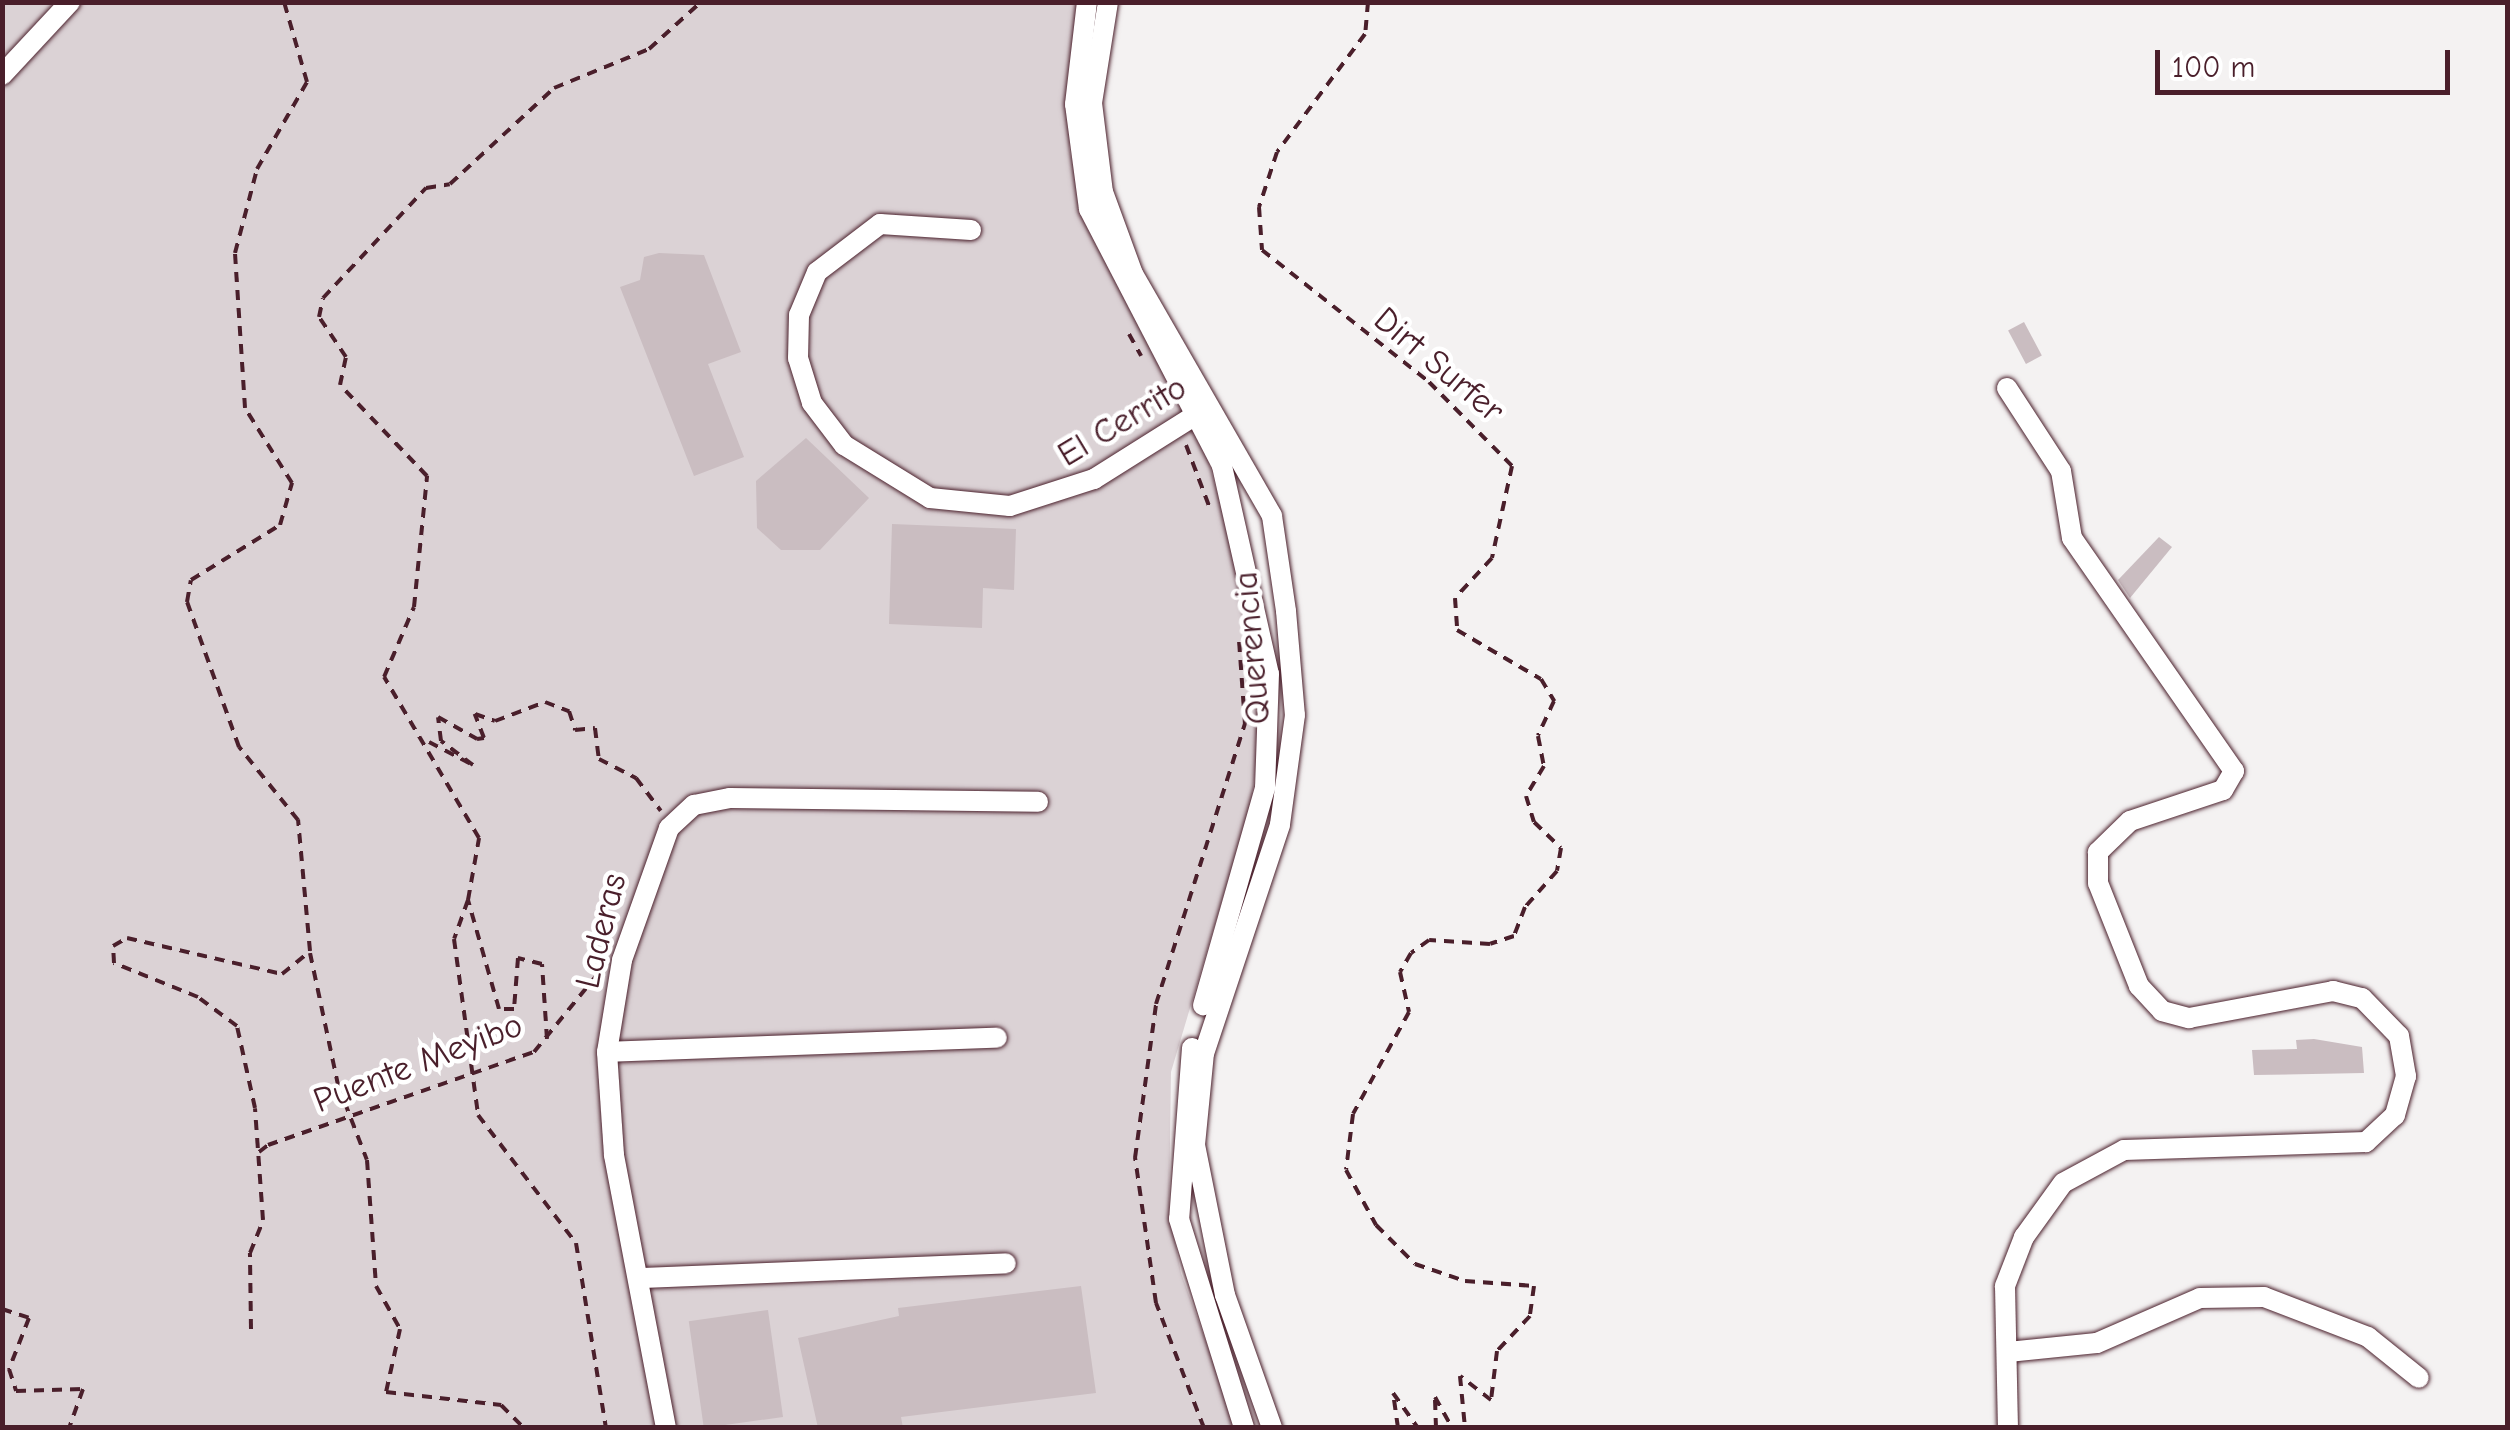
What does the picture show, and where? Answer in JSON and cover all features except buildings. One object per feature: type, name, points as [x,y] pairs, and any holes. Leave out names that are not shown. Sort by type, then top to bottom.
[{"type":"street","points":[[2,76],[70,2]]},
{"type":"street","name":"Querencia","points":[[1087,2],[1075,104],[1090,209],[1186,421],[1222,466],[1249,555],[1272,720],[1265,788],[1192,1078],[1179,1219],[1244,1428]]},
{"type":"street","name":"Querencia","points":[[1108,2],[1092,103],[1103,192],[1133,274],[1215,402],[1272,516],[1296,716],[1280,824],[1192,1078],[1203,1212],[1272,1428]]},
{"type":"street","name":"El Cerrito","points":[[971,230],[880,224],[818,272],[799,315],[798,358],[812,403],[844,445],[930,498],[985,508],[1062,494],[1215,402]]},
{"type":"street","points":[[2007,388],[2061,471],[2065,518],[2091,571],[2234,772],[2223,790],[2130,821],[2098,852],[2098,883],[2139,986],[2162,1011],[2188,1018],[2333,991],[2362,998],[2399,1036],[2404,1096],[2386,1127],[2342,1148],[2124,1150],[2089,1164],[2042,1210],[2011,1264],[2008,1428]]},
{"type":"street","points":[[670,828],[694,805],[730,798],[1038,802]]},
{"type":"street","name":"Laderas","points":[[666,1428],[614,1155],[608,1052],[622,960],[670,828]]},
{"type":"street","points":[[608,1052],[997,1038]]},
{"type":"street","points":[[640,1278],[1006,1263]]},
{"type":"street","points":[[2008,1352],[2098,1342],[2200,1298],[2264,1297],[2368,1337],[2419,1378]]},
{"type":"path","points":[[284,2],[307,82],[257,169],[235,253],[244,408],[292,483],[280,525],[191,580],[187,602],[238,746],[298,820],[310,951],[338,1085],[367,1160],[376,1286],[400,1329],[386,1392],[501,1404],[524,1428]]},
{"type":"path","points":[[606,1428],[576,1244],[478,1115],[454,939],[468,900],[479,838],[384,666],[414,607],[427,476],[340,384],[346,357],[318,317],[323,298],[392,218],[426,188],[450,184],[511,121],[554,88],[649,49],[700,2]]},
{"type":"path","name":"Dirt Surfer","points":[[1368,2],[1365,34],[1277,152],[1258,207],[1262,250],[1429,382],[1512,466],[1492,558],[1455,598],[1457,630],[1542,679],[1554,701],[1538,736],[1544,766],[1526,796],[1534,822],[1561,848],[1557,871],[1525,907],[1514,936],[1490,944],[1429,940],[1410,952],[1400,972],[1408,1012],[1353,1114],[1346,1170],[1376,1224],[1415,1264],[1466,1281],[1534,1286],[1530,1316],[1489,1373],[1492,1400],[1460,1376],[1465,1428]]},
{"type":"path","points":[[1126,328],[1143,360]]},
{"type":"path","points":[[1186,421],[1214,517]]},
{"type":"path","points":[[1204,1428],[1156,1303],[1136,1158],[1156,1004],[1245,724],[1238,628]]},
{"type":"path","points":[[425,738],[473,764],[441,741],[438,718],[477,739],[484,738],[475,714],[495,720],[504,710],[557,706],[575,730],[595,728],[599,759],[652,792],[670,828]]},
{"type":"path","points":[[468,900],[499,1009],[514,1008],[518,958],[542,964],[548,1039]]},
{"type":"path","points":[[250,1329],[250,1253],[263,1220],[258,1152],[237,1026],[198,997],[114,962],[113,946],[127,938],[282,974],[310,951]]},
{"type":"path","name":"Puente Meyibo","points":[[258,1152],[268,1145],[534,1052],[602,970],[622,960]]},
{"type":"path","points":[[2,1309],[29,1318],[9,1369],[16,1391],[83,1389],[69,1428]]},
{"type":"path","points":[[1398,1428],[1392,1392],[1418,1428]]},
{"type":"path","points":[[1436,1428],[1434,1397],[1452,1428]]},
{"type":"shaded area","points":[[3,3],[1081,3],[1069,149],[1085,216],[1208,460],[1249,608],[1263,713],[1251,803],[1171,1072],[1169,1212],[1181,1273],[1237,1427],[3,1428]]}]
